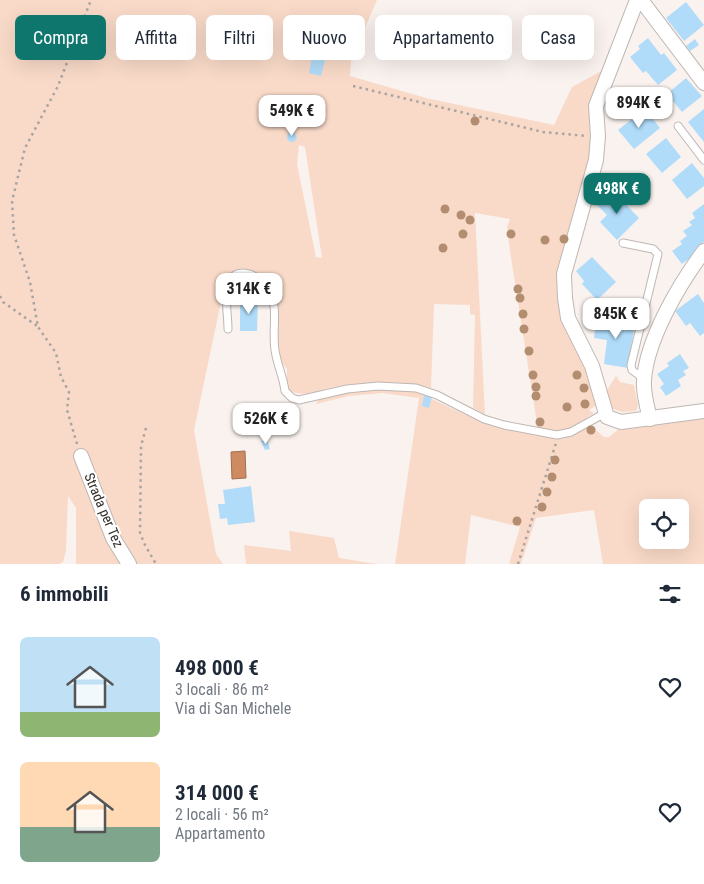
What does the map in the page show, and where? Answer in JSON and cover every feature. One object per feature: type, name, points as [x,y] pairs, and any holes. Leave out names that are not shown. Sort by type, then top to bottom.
[{"type":"street","points":[[636,0],[596,106],[598,136],[596,160],[588,194],[567,260],[564,288],[568,318],[592,366],[604,413],[616,422],[704,412]]},
{"type":"street","points":[[641,0],[704,83]]},
{"type":"street","points":[[650,419],[644,379],[655,338],[678,288],[704,251]]},
{"type":"street","name":"Strada per Tez","points":[[81,456],[113,538],[129,564]]},
{"type":"lane","points":[[678,126],[704,160]]},
{"type":"lane","points":[[623,243],[653,249],[658,254],[631,365],[632,370],[644,379]]},
{"type":"lane","points":[[228,329],[227,291],[229,282],[235,276],[250,274],[259,278],[271,293],[276,358],[283,374],[285,391],[292,398],[299,400],[347,389],[378,386],[416,388],[437,395],[491,421],[545,434],[560,435],[571,432],[604,413]]},
{"type":"path","points":[[38,327],[30,282],[14,235],[12,200],[25,148],[58,86],[91,0]]},
{"type":"path","points":[[353,86],[543,132],[598,136]]},
{"type":"path","points":[[0,296],[3,302],[38,327],[56,353],[61,378],[69,392],[67,410],[81,456]]},
{"type":"path","points":[[146,428],[141,446],[140,533],[145,546],[156,564]]},
{"type":"path","points":[[518,564],[548,462],[560,435]]},
{"type":"shaded area","points":[[0,0],[377,0],[365,28],[365,15],[283,15],[283,60],[351,60],[350,76],[426,98],[554,125],[572,87],[605,69],[594,155],[562,267],[597,405],[589,410],[594,413],[566,431],[538,430],[510,251],[507,227],[510,219],[475,213],[485,414],[473,408],[475,315],[470,314],[470,305],[434,304],[431,388],[409,384],[374,383],[332,387],[301,394],[294,393],[287,390],[287,369],[278,357],[274,294],[266,280],[260,275],[254,272],[241,271],[226,278],[194,430],[216,554],[223,564],[76,564],[76,508],[68,496],[66,551],[63,562],[59,564],[0,564]],"holes":[[[299,145],[305,147],[322,258],[316,257],[297,164]]]},
{"type":"shaded area","points":[[616,376],[620,382],[634,385],[638,406],[636,411],[622,412],[610,408],[605,393]]},
{"type":"shaded area","points":[[356,389],[404,390],[419,393],[481,422],[562,439],[590,425],[604,437],[609,437],[619,429],[704,418],[704,564],[603,564],[594,510],[536,518],[521,564],[509,564],[520,527],[471,515],[465,564],[395,564],[419,398],[382,393],[349,396],[316,404],[319,398]]},
{"type":"shaded area","points":[[245,451],[246,478],[232,479],[231,452]]},
{"type":"shaded area","points":[[289,531],[334,538],[339,558],[377,564],[246,564],[244,545],[291,551]]},
{"type":"building","points":[[686,2],[704,25],[684,41],[666,18]]},
{"type":"building","points":[[648,38],[661,55],[664,53],[677,70],[658,85],[646,71],[643,73],[630,57],[640,49],[638,46]]},
{"type":"building","points":[[695,39],[699,45],[690,51],[686,46]]},
{"type":"building","points":[[311,60],[325,60],[321,76],[309,73]]},
{"type":"building","points":[[686,78],[702,96],[682,112],[667,94]]},
{"type":"building","points":[[645,109],[660,128],[634,149],[618,130]]},
{"type":"building","points":[[704,109],[704,142],[688,122]]},
{"type":"building","points":[[289,132],[295,133],[297,138],[294,142],[288,141]]},
{"type":"building","points":[[666,138],[681,157],[662,173],[646,154]]},
{"type":"building","points":[[692,163],[704,178],[704,186],[687,199],[672,180]]},
{"type":"building","points":[[612,190],[639,218],[617,240],[600,222],[607,215],[597,205]]},
{"type":"building","points":[[704,204],[704,242],[699,245],[702,249],[682,264],[672,251],[682,244],[680,241],[687,236],[683,231],[692,225],[689,222],[695,218],[692,213]]},
{"type":"building","points":[[592,257],[616,282],[597,300],[582,284],[584,281],[576,271]]},
{"type":"building","points":[[698,294],[704,303],[704,333],[700,336],[690,323],[686,326],[675,311]]},
{"type":"building","points":[[240,300],[258,300],[257,331],[240,331]]},
{"type":"building","points":[[597,316],[635,323],[628,368],[604,364],[607,340],[594,338]]},
{"type":"building","points":[[680,354],[689,368],[683,371],[686,375],[678,380],[681,386],[666,396],[660,387],[664,384],[657,374],[669,366],[667,363]]},
{"type":"building","points":[[424,395],[432,397],[429,408],[422,406]]},
{"type":"building","points":[[267,439],[270,449],[265,450],[261,441]]},
{"type":"building","points":[[251,486],[255,522],[228,525],[227,518],[220,519],[218,504],[225,504],[223,490]]}]
